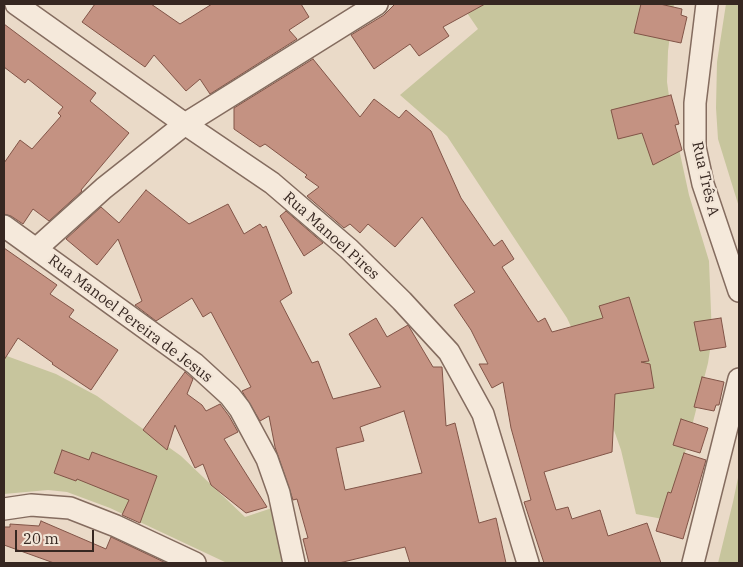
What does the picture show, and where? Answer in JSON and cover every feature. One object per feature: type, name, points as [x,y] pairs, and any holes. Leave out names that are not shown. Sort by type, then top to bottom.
[{"type":"street","name":"Rua Manoel Pires","points":[[16,4],[185,124],[272,183],[349,249],[402,301],[449,352],[483,414],[528,563]]},
{"type":"street","points":[[36,249],[104,188],[185,124],[377,4]]},
{"type":"street","name":"Rua Três A","points":[[707,4],[694,103],[695,147],[703,184],[739,290]]},
{"type":"street","name":"Rua Manoel Pereira de Jesus","points":[[4,226],[195,364],[230,396],[240,410],[267,459],[279,493],[294,563]]},
{"type":"street","points":[[693,563],[739,379]]},
{"type":"street","points":[[4,509],[31,504],[70,508],[116,526],[195,563]]},
{"type":"shaded area","points":[[461,4],[674,4],[668,51],[667,82],[672,117],[689,195],[709,261],[712,337],[708,363],[668,520],[636,514],[621,450],[598,385],[567,318],[447,136],[400,95],[478,29]]},
{"type":"shaded area","points":[[726,4],[739,4],[739,207],[718,139],[716,108],[717,62]]},
{"type":"shaded area","points":[[4,355],[56,374],[97,396],[181,456],[245,517],[272,508],[284,563],[227,563],[110,508],[67,492],[48,490],[4,494]]},
{"type":"shaded area","points":[[739,473],[739,563],[718,563],[733,502]]},
{"type":"building","points":[[95,4],[151,4],[180,24],[212,4],[301,4],[309,17],[289,30],[297,39],[210,94],[200,79],[186,91],[154,55],[145,67],[82,22]]},
{"type":"building","points":[[395,4],[485,4],[443,27],[449,36],[419,56],[410,44],[374,69],[351,35],[384,15]]},
{"type":"building","points":[[641,4],[660,4],[682,9],[681,15],[687,17],[681,43],[634,33]]},
{"type":"building","points":[[4,24],[96,93],[90,101],[129,133],[82,191],[49,221],[33,209],[23,224],[4,214],[4,163],[20,140],[32,149],[61,116],[58,113],[63,107],[28,79],[25,83],[4,67]]},
{"type":"building","points":[[313,59],[360,117],[374,99],[399,118],[406,110],[431,131],[461,198],[494,246],[502,240],[514,259],[502,267],[538,322],[545,318],[552,332],[603,318],[599,306],[629,297],[649,361],[641,362],[650,364],[654,388],[615,394],[612,452],[544,472],[556,510],[568,507],[572,519],[600,510],[608,536],[647,523],[661,563],[544,563],[524,502],[531,500],[511,428],[503,382],[492,388],[479,364],[488,364],[471,330],[454,305],[475,292],[422,217],[395,247],[368,224],[360,233],[350,224],[344,228],[307,196],[319,187],[305,177],[307,175],[265,144],[260,147],[234,129],[234,108]]},
{"type":"building","points":[[671,95],[679,124],[675,125],[682,150],[653,165],[642,133],[618,139],[611,110]]},
{"type":"building","points":[[146,190],[189,224],[228,204],[244,234],[260,224],[263,228],[266,226],[292,293],[280,301],[312,363],[318,361],[333,399],[381,387],[349,334],[376,318],[387,337],[408,325],[433,367],[442,367],[446,426],[455,423],[479,523],[496,518],[506,563],[410,563],[405,547],[339,563],[309,563],[303,539],[308,538],[297,499],[293,500],[275,447],[269,416],[260,421],[242,391],[251,387],[211,312],[203,317],[192,298],[156,321],[135,305],[142,301],[118,239],[97,265],[66,239],[101,207],[119,223]],"holes":[[[404,411],[422,473],[345,490],[336,448],[364,441],[360,427]]]},
{"type":"building","points":[[286,211],[323,243],[304,256],[280,216]]},
{"type":"building","points":[[4,248],[57,285],[50,294],[74,310],[69,317],[118,350],[91,390],[18,338],[4,360]]},
{"type":"building","points":[[721,318],[726,347],[700,351],[694,322]]},
{"type":"building","points":[[185,372],[193,379],[187,394],[202,405],[206,411],[220,404],[229,416],[238,432],[224,439],[267,507],[246,513],[211,485],[203,464],[195,468],[175,425],[167,450],[143,430]]},
{"type":"building","points":[[702,377],[724,382],[719,405],[716,405],[714,411],[694,407]]},
{"type":"building","points":[[681,419],[708,428],[700,453],[673,445]]},
{"type":"building","points":[[62,450],[89,460],[92,452],[157,476],[140,523],[122,515],[129,500],[77,479],[76,481],[54,473]]},
{"type":"building","points":[[684,453],[706,460],[683,539],[656,531],[668,492],[671,493]]},
{"type":"building","points":[[41,521],[106,549],[111,537],[166,563],[54,563],[4,545],[4,527],[10,527],[10,524],[39,526]]}]
